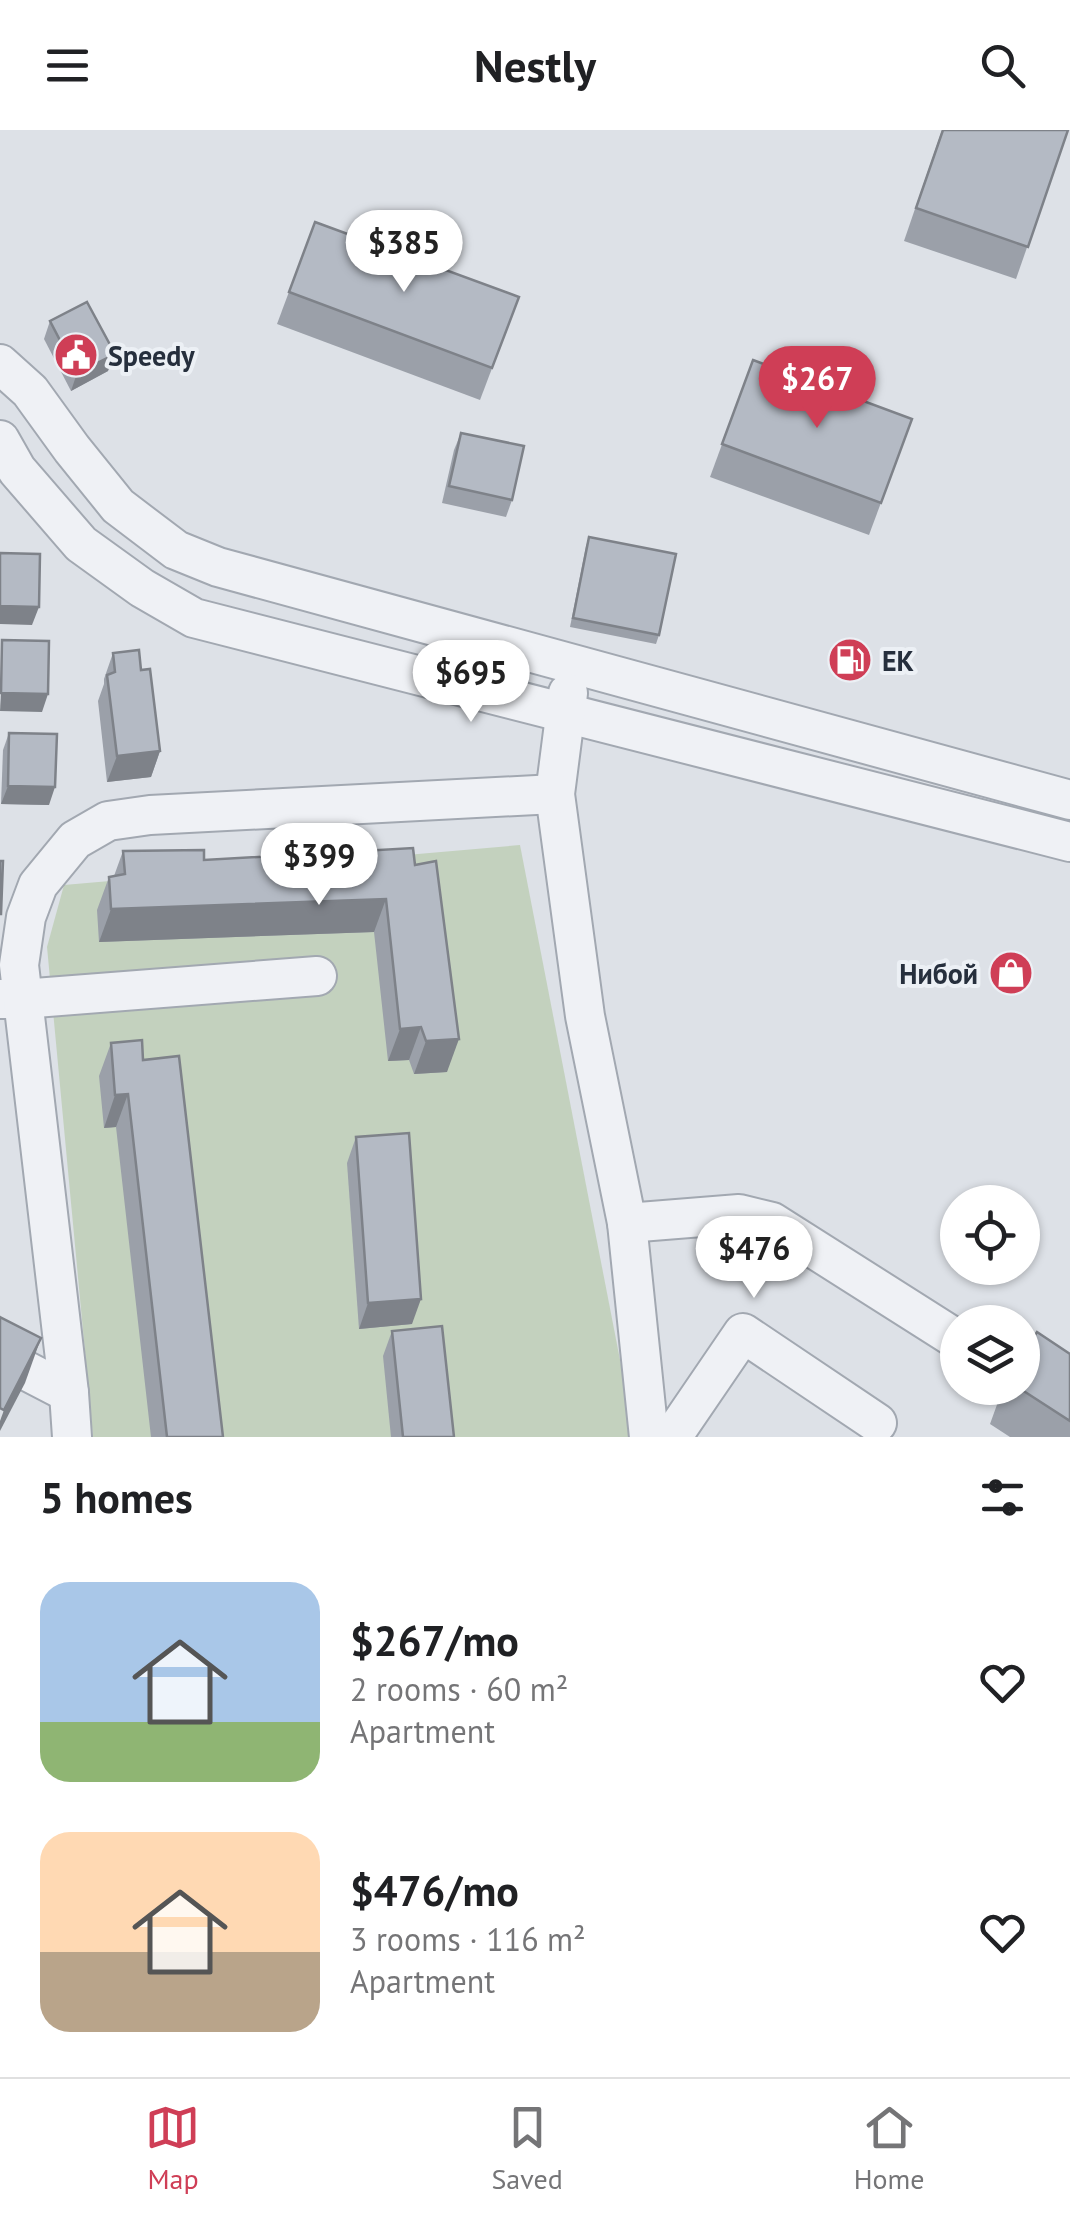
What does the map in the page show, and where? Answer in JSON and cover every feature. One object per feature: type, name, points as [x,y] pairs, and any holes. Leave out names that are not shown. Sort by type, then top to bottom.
[{"type":"street","points":[[0,364],[30,391],[118,506],[176,550],[218,568],[1070,800]]},
{"type":"street","points":[[0,440],[17,470],[82,544],[142,588],[194,618],[1070,842]]},
{"type":"street","points":[[571,666],[555,794],[585,1016],[626,1223],[649,1437]]},
{"type":"street","points":[[72,1437],[69,1393],[11,999],[26,917],[38,885],[75,840],[108,821],[150,815],[555,794]]},
{"type":"street","points":[[11,999],[318,976]]},
{"type":"street","points":[[626,1223],[739,1214],[772,1222],[940,1329]]},
{"type":"street","points":[[672,1437],[743,1333],[877,1423]]},
{"type":"street","points":[[0,1357],[69,1393]]},
{"type":"green space","points":[[520,845],[635,1437],[93,1437],[47,947],[64,885]]},
{"type":"building","points":[[943,130],[1068,130],[1028,247],[916,208]]},
{"type":"building","points":[[315,222],[519,297],[492,368],[289,292]]},
{"type":"building","points":[[87,302],[115,354],[77,373],[50,321]]},
{"type":"building","points":[[753,360],[912,419],[881,503],[722,444]]},
{"type":"building","points":[[461,433],[524,446],[512,500],[449,486]]},
{"type":"building","points":[[589,537],[676,554],[659,635],[573,618]]},
{"type":"building","points":[[0,553],[40,554],[39,607],[0,606]]},
{"type":"building","points":[[2,640],[49,641],[48,694],[1,693]]},
{"type":"building","points":[[139,650],[141,670],[150,669],[160,751],[117,756],[107,675],[115,672],[113,653]]},
{"type":"building","points":[[9,733],[57,734],[55,787],[8,786]]},
{"type":"building","points":[[413,848],[415,865],[436,861],[459,1039],[426,1041],[421,1027],[400,1029],[386,899],[111,909],[109,877],[125,874],[123,851],[204,850],[204,860]]},
{"type":"building","points":[[3,861],[1,914],[0,914]]},
{"type":"building","points":[[142,1040],[143,1060],[179,1056],[223,1437],[167,1437],[128,1094],[115,1095],[111,1043]]},
{"type":"building","points":[[409,1133],[421,1299],[368,1303],[356,1137]]},
{"type":"building","points":[[0,1317],[41,1338],[4,1410],[0,1408]]},
{"type":"building","points":[[442,1326],[454,1437],[403,1437],[392,1331]]},
{"type":"building","points":[[1040,1334],[1070,1354],[1070,1421],[1040,1402]]},
{"type":"place","name":"Speedy","points":[[76,355]]},
{"type":"place","name":"ЕК","points":[[850,660]]},
{"type":"place","name":"Нибой","points":[[1011,973]]}]
